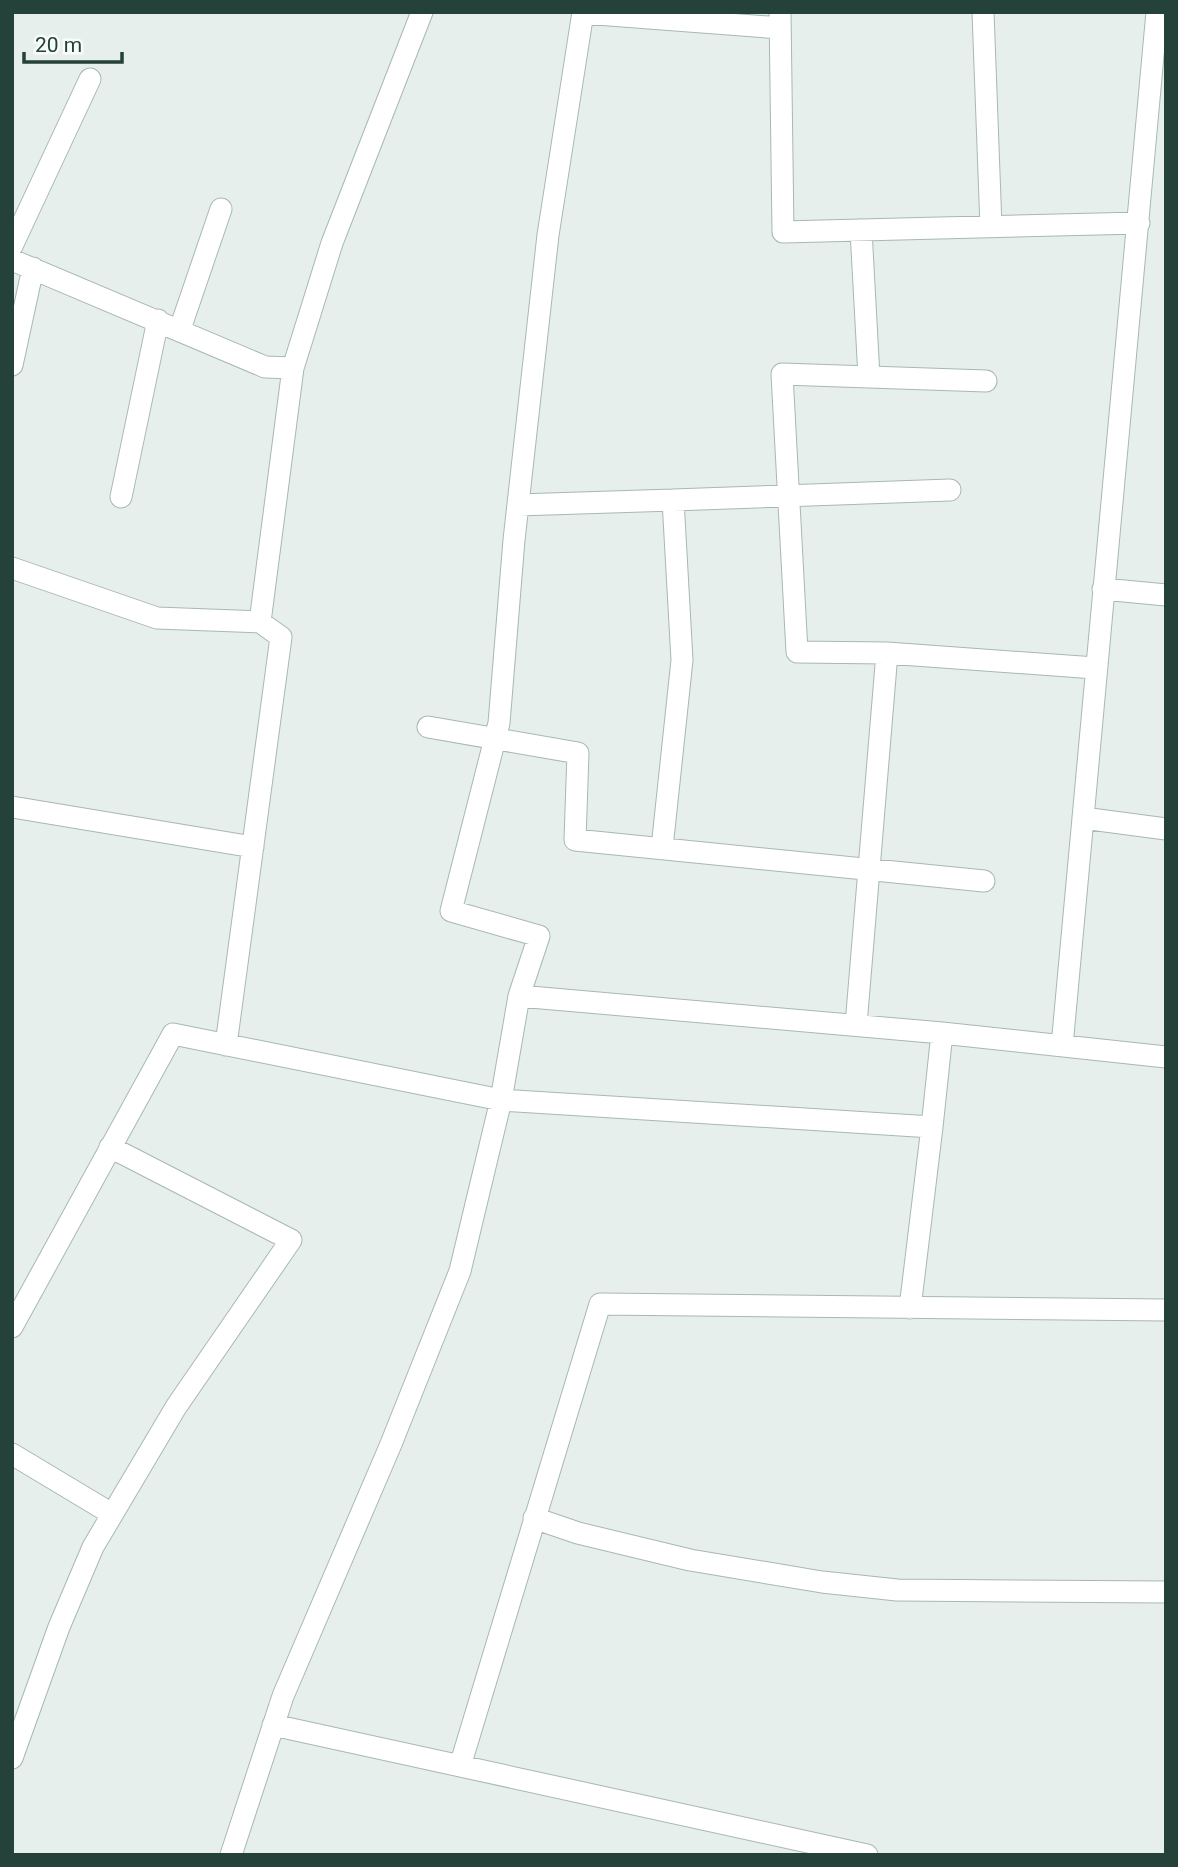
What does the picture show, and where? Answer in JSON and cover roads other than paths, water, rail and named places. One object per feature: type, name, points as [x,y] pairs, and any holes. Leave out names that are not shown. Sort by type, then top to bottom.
[{"type":"street","points":[[260,622],[293,368],[332,243],[422,12]]},
{"type":"street","points":[[982,12],[991,227]]},
{"type":"street","points":[[1062,1046],[1095,668],[1139,223],[1156,139],[1157,12]]},
{"type":"street","points":[[231,1855],[283,1696],[391,1444],[460,1271],[501,1100],[519,996],[538,936],[451,911],[499,723],[517,505],[548,235],[583,13],[780,20],[783,232],[1139,223]]},
{"type":"street","points":[[12,246],[90,79]]},
{"type":"street","points":[[180,329],[221,209]]},
{"type":"street","points":[[861,230],[869,377]]},
{"type":"street","points":[[12,260],[265,367],[293,368]]},
{"type":"street","points":[[12,365],[33,268]]},
{"type":"street","points":[[121,497],[158,320]]},
{"type":"street","points":[[986,380],[782,374],[797,653],[887,653],[1095,668]]},
{"type":"street","points":[[517,505],[950,490]]},
{"type":"street","points":[[662,848],[682,660],[673,500]]},
{"type":"street","points":[[12,568],[157,618],[260,622],[281,637],[226,1045]]},
{"type":"street","points":[[1103,589],[1166,595]]},
{"type":"street","points":[[856,1026],[887,653]]},
{"type":"street","points":[[428,727],[578,753],[575,839],[984,881]]},
{"type":"street","points":[[12,807],[254,847]]},
{"type":"street","points":[[1083,818],[1166,829]]},
{"type":"street","points":[[519,996],[942,1033],[1166,1057]]},
{"type":"street","points":[[910,1308],[942,1033]]},
{"type":"street","points":[[12,1327],[173,1034],[501,1100],[932,1127]]},
{"type":"street","points":[[12,1758],[59,1627],[93,1547],[176,1407],[291,1240],[110,1147]]},
{"type":"street","points":[[460,1766],[600,1304],[1166,1310]]},
{"type":"street","points":[[12,1454],[112,1514]]},
{"type":"street","points":[[534,1518],[578,1533],[690,1560],[822,1582],[897,1590],[1017,1588],[1166,1592]]},
{"type":"street","points":[[274,1726],[867,1855]]}]
